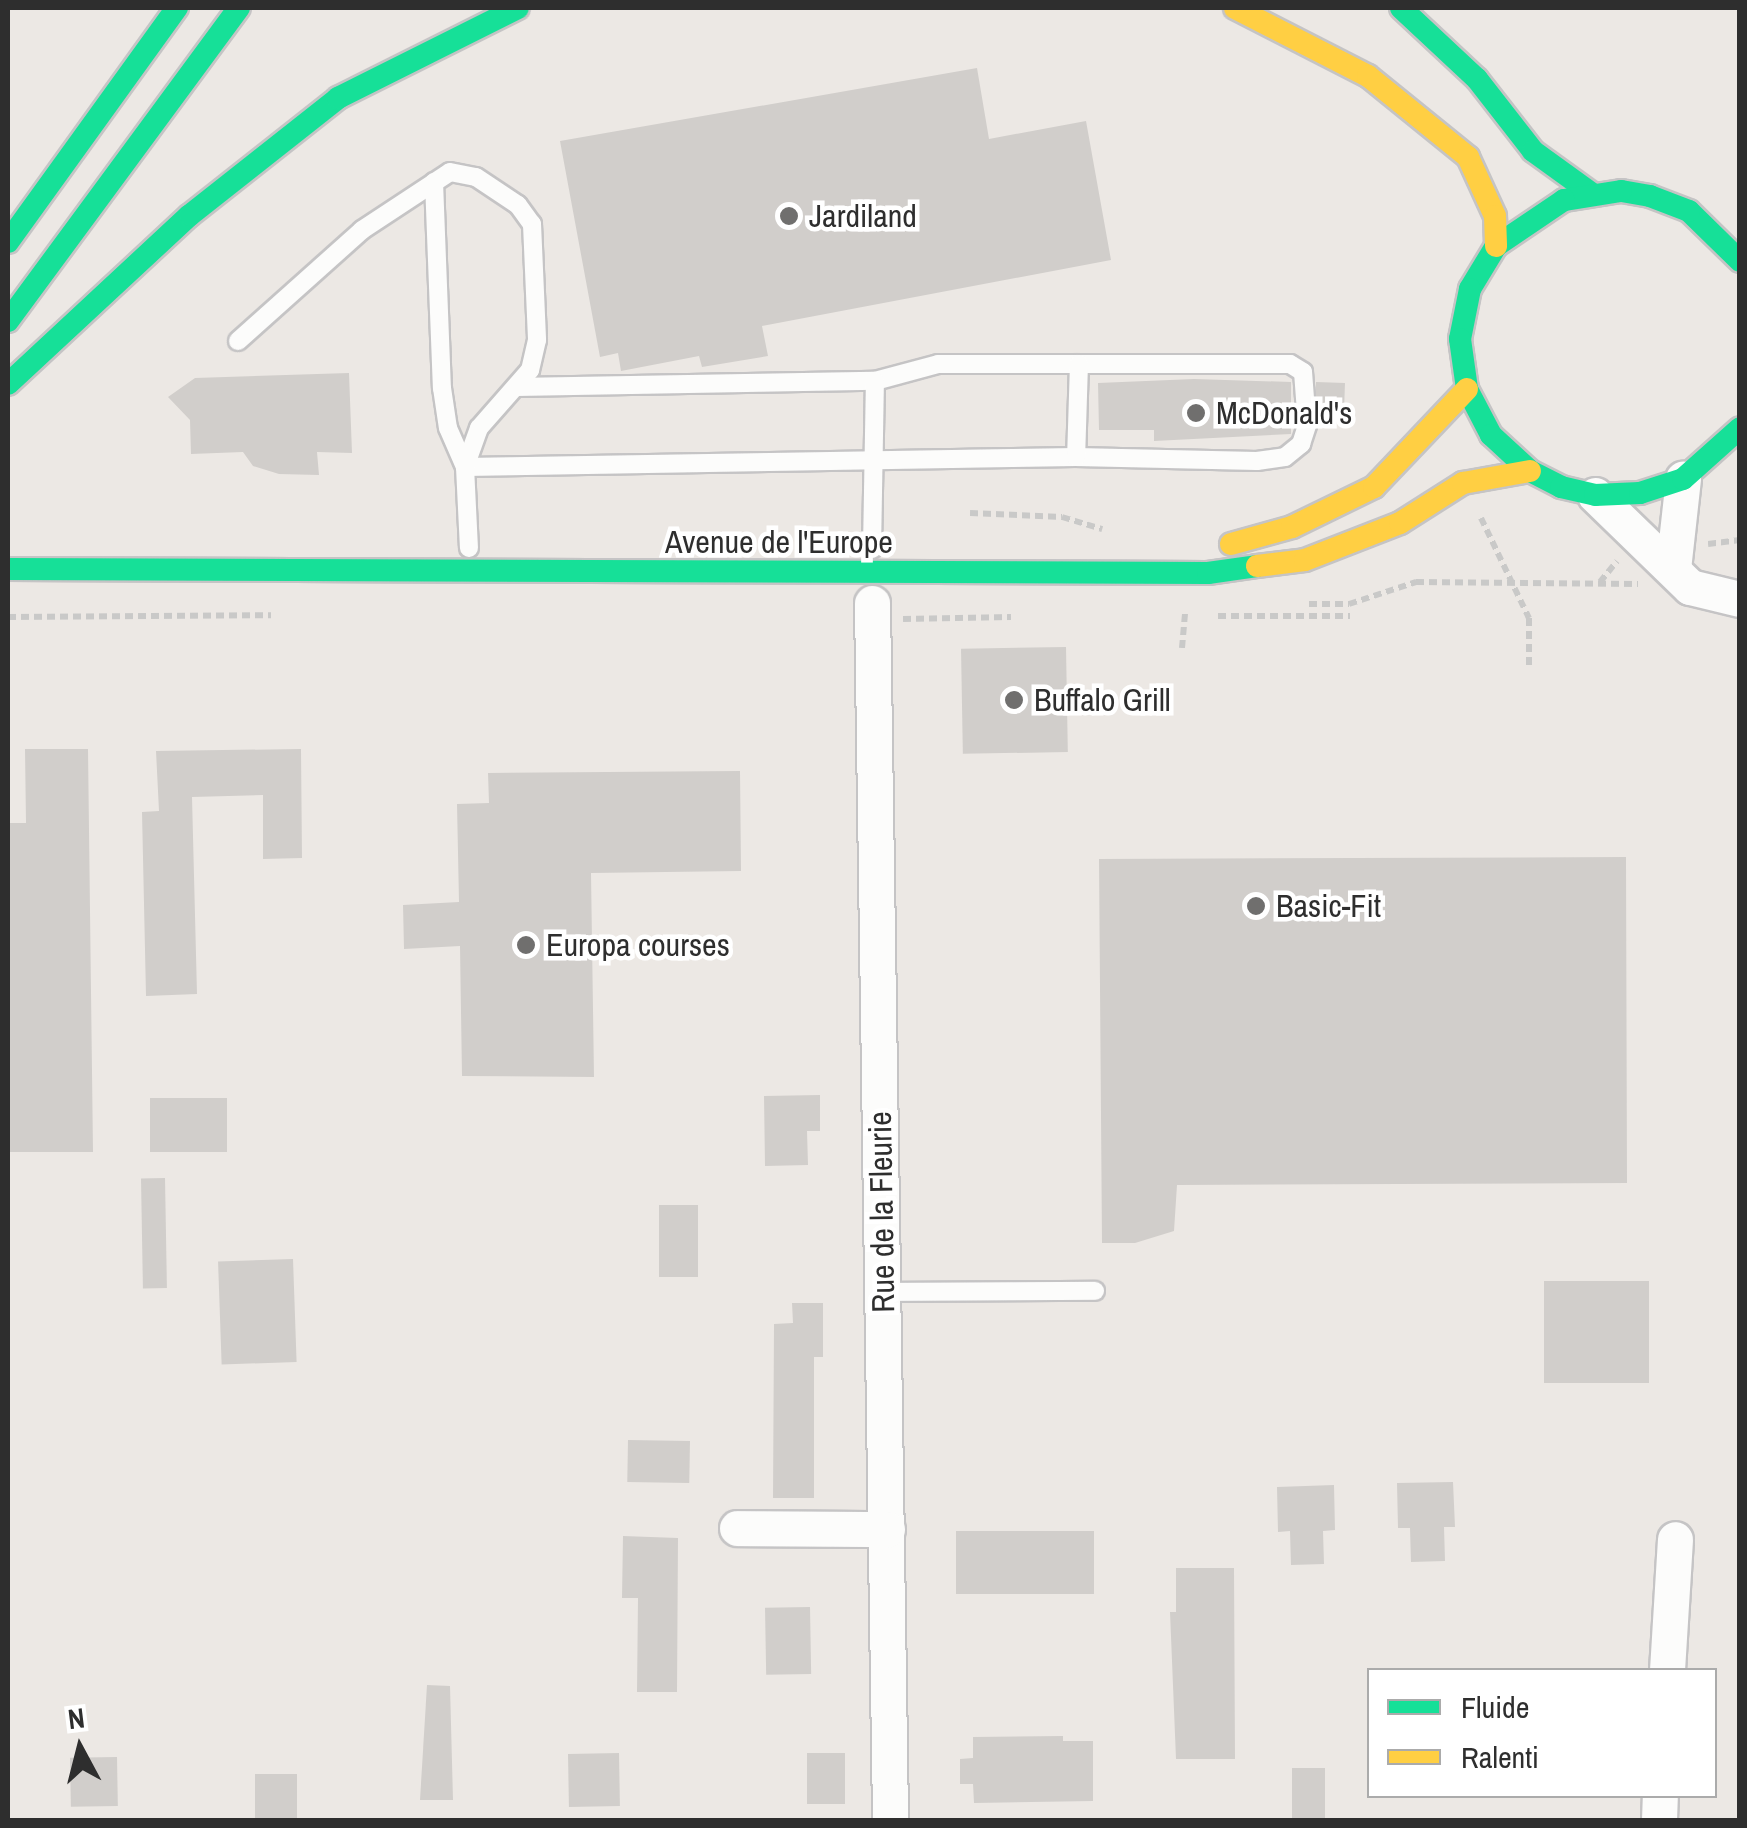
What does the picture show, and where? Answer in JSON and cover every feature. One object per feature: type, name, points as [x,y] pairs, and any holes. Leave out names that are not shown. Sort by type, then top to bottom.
[{"type":"main road","points":[[8,242],[177,8]]},
{"type":"main road","points":[[8,321],[239,8]]},
{"type":"main road","points":[[8,384],[190,215],[338,98],[518,8]]},
{"type":"main road","points":[[1235,8],[1368,76],[1468,157],[1496,216],[1496,246]]},
{"type":"main road","points":[[1400,8],[1477,79],[1533,151],[1591,193]]},
{"type":"main road","points":[[1740,262],[1689,211],[1650,196],[1591,193],[1538,210],[1496,246],[1470,290],[1460,339],[1467,388],[1491,435],[1530,471],[1595,495],[1640,493],[1682,479],[1731,449],[1740,428]]},
{"type":"main road","name":"Avenue de l'Europe","points":[[8,568],[469,548],[1190,548],[1249,541],[1334,510],[1374,487],[1467,388]]},
{"type":"main road","name":"Avenue de l'Europe","points":[[8,568],[872,589],[1262,568],[1349,545],[1464,483],[1530,471]]},
{"type":"street","points":[[1673,570],[1682,479]]},
{"type":"street","points":[[1595,495],[1690,587],[1740,598]]},
{"type":"street","name":"Rue de la Fleurie","points":[[872,589],[890,1820]]},
{"type":"street","points":[[737,1528],[887,1529]]},
{"type":"street","points":[[1667,1668],[1674,1540]]},
{"type":"lane","points":[[238,341],[362,230],[450,172],[476,177],[518,205],[532,224],[537,340],[530,370],[479,428],[464,466]]},
{"type":"lane","points":[[434,182],[442,388],[448,428],[464,466],[469,548]]},
{"type":"lane","points":[[464,466],[1076,457],[1258,461],[1284,457],[1302,444],[1308,425],[1303,372],[1290,364],[938,364],[875,381],[516,387]]},
{"type":"lane","points":[[1076,457],[1079,364]]},
{"type":"lane","points":[[872,549],[875,381]]},
{"type":"lane","points":[[884,1292],[1095,1291]]},
{"type":"path","points":[[1475,504],[1528,618],[1529,669]]},
{"type":"path","points":[[970,514],[1062,518],[1121,533]]},
{"type":"path","points":[[1182,648],[1186,604]]},
{"type":"building","name":"Jardiland","points":[[977,68],[989,139],[1086,121],[1111,260],[762,326],[768,356],[702,367],[699,356],[621,371],[618,353],[600,357],[560,141]]},
{"type":"building","points":[[349,373],[352,453],[317,452],[319,475],[279,474],[253,466],[243,452],[191,454],[190,420],[168,397],[195,378]]},
{"type":"building","name":"McDonald's","points":[[1194,379],[1291,382],[1291,434],[1154,441],[1154,430],[1099,430],[1098,383]]},
{"type":"building","points":[[1316,382],[1345,383],[1344,412],[1315,411]]},
{"type":"building","name":"Buffalo Grill","points":[[1066,647],[1068,752],[963,754],[961,649]]},
{"type":"building","points":[[25,749],[88,749],[93,1152],[8,1152],[8,823],[26,823]]},
{"type":"building","points":[[301,749],[302,858],[263,859],[263,795],[192,797],[197,994],[146,996],[142,812],[159,811],[156,751]]},
{"type":"building","name":"Europa courses","points":[[740,771],[741,871],[591,873],[594,1077],[462,1076],[460,946],[404,949],[403,905],[459,902],[457,804],[489,803],[488,773]]},
{"type":"building","points":[[1626,857],[1627,1183],[1177,1185],[1174,1231],[1135,1243],[1102,1243],[1099,859]]},
{"type":"building","points":[[820,1095],[820,1131],[807,1131],[808,1165],[765,1166],[764,1096]]},
{"type":"building","points":[[150,1098],[227,1098],[227,1152],[150,1152]]},
{"type":"building","points":[[141,1178],[165,1178],[167,1288],[143,1288]]},
{"type":"building","points":[[659,1205],[698,1205],[698,1277],[659,1277]]},
{"type":"building","points":[[293,1259],[297,1362],[222,1365],[218,1262]]},
{"type":"building","points":[[1544,1281],[1649,1281],[1649,1383],[1544,1383]]},
{"type":"building","points":[[792,1303],[823,1303],[823,1357],[814,1357],[814,1498],[773,1498],[774,1324],[793,1323]]},
{"type":"building","points":[[628,1440],[690,1441],[689,1483],[627,1482]]},
{"type":"building","points":[[1453,1482],[1455,1527],[1444,1527],[1445,1561],[1411,1562],[1410,1528],[1398,1528],[1397,1483]]},
{"type":"building","points":[[1334,1485],[1335,1530],[1323,1531],[1324,1564],[1291,1565],[1290,1531],[1278,1532],[1277,1487]]},
{"type":"building","points":[[956,1531],[1094,1531],[1094,1594],[956,1594]]},
{"type":"building","points":[[623,1536],[678,1538],[677,1692],[637,1692],[638,1598],[622,1598]]},
{"type":"building","points":[[1176,1568],[1234,1568],[1235,1759],[1176,1759],[1170,1612],[1176,1612]]},
{"type":"building","points":[[810,1607],[811,1674],[766,1675],[765,1608]]},
{"type":"building","points":[[427,1685],[450,1686],[453,1800],[420,1800]]},
{"type":"building","points":[[1063,1736],[1063,1741],[1093,1741],[1093,1801],[974,1803],[973,1784],[960,1784],[960,1759],[973,1758],[973,1737]]},
{"type":"building","points":[[619,1753],[620,1806],[569,1807],[568,1754]]},
{"type":"building","points":[[807,1753],[845,1753],[845,1804],[807,1804]]},
{"type":"building","points":[[117,1757],[118,1806],[71,1807],[70,1758]]},
{"type":"building","points":[[1292,1768],[1325,1768],[1325,1820],[1292,1820]]},
{"type":"building","points":[[255,1774],[297,1774],[297,1820],[255,1820]]},
{"type":"traffic: fast","points":[[8,242],[177,8]]},
{"type":"traffic: fast","points":[[8,321],[239,8]]},
{"type":"traffic: fast","points":[[8,384],[190,215],[338,98],[518,8]]},
{"type":"traffic: fast","points":[[1401,8],[1477,79],[1533,151],[1591,193]]},
{"type":"traffic: fast","points":[[1740,261],[1689,211],[1650,196],[1621,191],[1564,200],[1496,246],[1470,289],[1460,339],[1467,389],[1491,435],[1530,471],[1561,487],[1595,495],[1640,493],[1683,479],[1740,428]]},
{"type":"traffic: fast","points":[[8,569],[1208,573],[1257,566]]},
{"type":"traffic: slow","points":[[1235,8],[1368,76],[1468,157],[1495,216],[1496,246]]},
{"type":"traffic: slow","points":[[1231,544],[1292,527],[1374,487],[1467,389]]},
{"type":"traffic: slow","points":[[1257,566],[1305,560],[1400,523],[1463,483],[1530,471]]},
{"type":"place","name":"Jardiland","points":[[789,216]]},
{"type":"place","name":"McDonald's","points":[[1196,413]]},
{"type":"place","name":"Buffalo Grill","points":[[1014,700]]},
{"type":"place","name":"Basic-Fit","points":[[1256,906]]},
{"type":"place","name":"Europa courses","points":[[526,945]]}]
